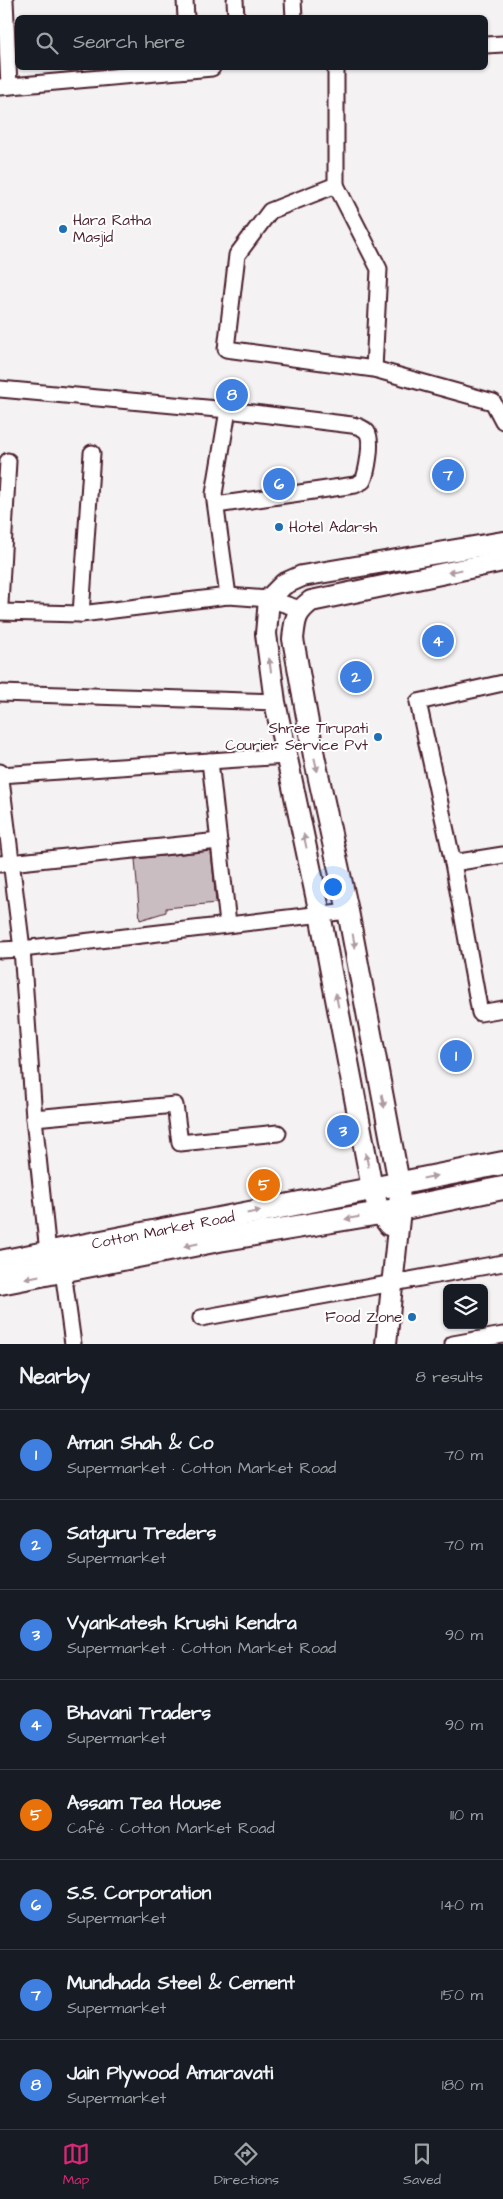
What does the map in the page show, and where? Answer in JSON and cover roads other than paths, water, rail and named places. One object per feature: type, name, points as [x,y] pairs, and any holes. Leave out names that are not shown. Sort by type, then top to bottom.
[{"type":"main road","name":"Cotton Market Road","points":[[0,1262],[503,1163]]},
{"type":"main road","name":"Cotton Market Road","points":[[0,1284],[219,1240],[390,1211],[503,1188]]},
{"type":"street","points":[[4,0],[4,86],[168,70]]},
{"type":"street","points":[[185,0],[186,15]]},
{"type":"street","points":[[235,0],[236,15]]},
{"type":"street","points":[[293,0],[294,15]]},
{"type":"street","points":[[488,45],[503,44]]},
{"type":"street","points":[[336,70],[336,185],[379,269],[374,369]]},
{"type":"street","points":[[336,185],[270,212],[238,255],[226,349],[374,369],[493,402],[503,420]]},
{"type":"street","points":[[0,389],[228,410],[360,427],[370,439],[366,474],[363,481],[355,485],[216,505]]},
{"type":"street","points":[[228,410],[214,494],[228,596]]},
{"type":"street","points":[[81,614],[92,453]]},
{"type":"street","points":[[0,604],[8,461]]},
{"type":"street","points":[[386,1344],[397,1236],[390,1211],[372,1188],[320,914],[275,702],[266,634],[269,599],[284,584],[302,576],[503,542]]},
{"type":"street","points":[[390,1211],[399,1183],[348,912],[314,756],[293,640],[295,624],[300,609],[311,601],[503,561]]},
{"type":"street","points":[[0,612],[81,614],[228,596],[269,599],[300,609]]},
{"type":"street","points":[[502,687],[418,702],[453,863],[480,1013],[503,1009]]},
{"type":"street","points":[[0,693],[275,702]]},
{"type":"street","points":[[48,1253],[34,1118],[22,949],[6,864],[0,774],[286,756]]},
{"type":"street","points":[[210,761],[228,924]]},
{"type":"street","points":[[6,864],[219,841]]},
{"type":"street","points":[[453,863],[503,854]]},
{"type":"street","points":[[0,950],[348,912]]},
{"type":"street","points":[[34,1118],[175,1106],[180,1143],[278,1133]]},
{"type":"street","points":[[202,1318],[503,1263]]},
{"type":"street","points":[[63,1271],[73,1344]]},
{"type":"street","points":[[453,1344],[503,1335]]},
{"type":"place","name":"Hara Ratha Masjid","points":[[63,229]]},
{"type":"place","name":"Jain Plywood Amaravati","points":[[232,395]]},
{"type":"place","name":"Mundhada Steel & Cement","points":[[448,475]]},
{"type":"place","name":"S.S. Corporation","points":[[279,484]]},
{"type":"place","name":"Hotel Adarsh","points":[[279,527]]},
{"type":"place","name":"Bhavani Traders","points":[[438,641]]},
{"type":"place","name":"Satguru Treders","points":[[356,677]]},
{"type":"place","name":"Shree Tirupati Courier Service Pvt","points":[[378,737]]},
{"type":"place","name":"Aman Shah & Co","points":[[456,1056]]},
{"type":"place","name":"Vyankatesh Krushi Kendra","points":[[343,1131]]},
{"type":"place","name":"Assam Tea House","points":[[264,1185]]},
{"type":"place","name":"Food Zone","points":[[412,1317]]}]
